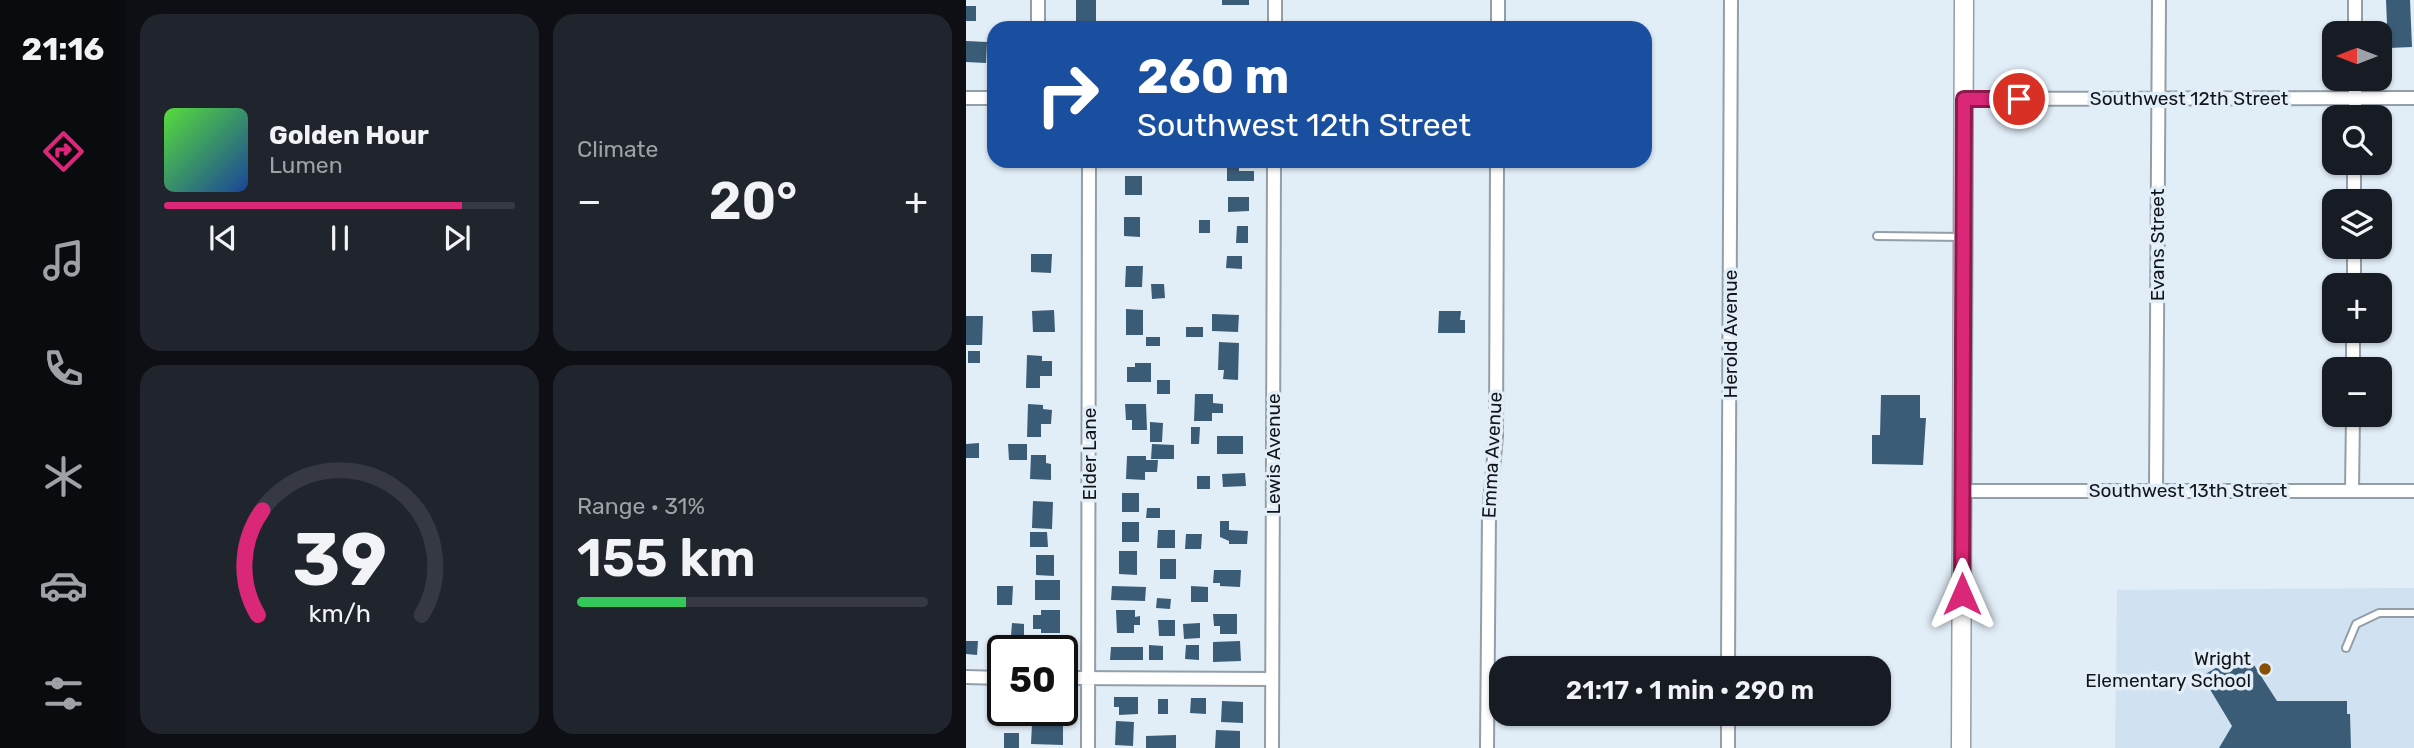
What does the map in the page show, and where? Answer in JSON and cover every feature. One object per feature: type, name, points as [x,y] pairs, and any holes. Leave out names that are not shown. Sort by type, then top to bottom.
[{"type":"main road","points":[[1961,748],[1964,0]]},
{"type":"street","points":[[1038,0],[1038,21]]},
{"type":"street","points":[[1275,0],[1275,21]]},
{"type":"street","points":[[1498,0],[1498,21]]},
{"type":"street","name":"Herold Avenue","points":[[1728,656],[1731,0]]},
{"type":"street","name":"Evans Street","points":[[2156,491],[2159,0]]},
{"type":"street","points":[[2355,0],[2355,21]]},
{"type":"street","points":[[2355,91],[2355,105]]},
{"type":"street","points":[[966,98],[987,98]]},
{"type":"street","name":"Southwest 12th Street","points":[[1964,99],[2414,98]]},
{"type":"street","name":"Elder Lane","points":[[1088,748],[1089,168]]},
{"type":"street","name":"Lewis Avenue","points":[[1272,748],[1274,168]]},
{"type":"street","name":"Emma Avenue","points":[[1487,748],[1489,514],[1496,436],[1497,168]]},
{"type":"street","points":[[2352,490],[2353,427]]},
{"type":"street","name":"Southwest 13th Street","points":[[1962,491],[2414,491]]},
{"type":"street","points":[[966,677],[987,678]]},
{"type":"street","points":[[1078,678],[1272,679]]},
{"type":"street","points":[[1728,726],[1728,748]]},
{"type":"lane","points":[[1877,236],[1963,237]]},
{"type":"lane","points":[[2346,648],[2356,624],[2379,613],[2414,613]]},
{"type":"shaded area","name":"Wright Elementary School","points":[[2414,588],[2414,748],[2115,748],[2117,590]]},
{"type":"building","points":[[1076,0],[1096,0],[1096,21],[1076,21]]},
{"type":"building","points":[[1222,0],[1249,0],[1249,5],[1222,5]]},
{"type":"building","points":[[2386,0],[2410,0],[2412,47],[2392,48],[2392,21],[2387,21]]},
{"type":"building","points":[[966,6],[976,6],[976,21],[966,21]]},
{"type":"building","points":[[966,41],[987,42],[986,63],[966,62]]},
{"type":"building","points":[[1227,168],[1254,171],[1254,181],[1227,181]]},
{"type":"building","points":[[1125,176],[1142,176],[1142,195],[1125,195]]},
{"type":"building","points":[[1228,197],[1249,197],[1249,211],[1228,212]]},
{"type":"building","points":[[1124,217],[1140,217],[1140,237],[1124,236]]},
{"type":"building","points":[[1199,220],[1210,220],[1210,233],[1199,233]]},
{"type":"building","points":[[1237,226],[1248,226],[1248,243],[1236,243]]},
{"type":"building","points":[[1031,254],[1052,254],[1051,273],[1031,272]]},
{"type":"building","points":[[1227,256],[1242,256],[1242,269],[1226,268]]},
{"type":"building","points":[[1126,266],[1143,266],[1142,287],[1125,287]]},
{"type":"building","points":[[1151,284],[1164,284],[1165,298],[1152,299]]},
{"type":"building","points":[[1126,309],[1143,310],[1143,335],[1126,335]]},
{"type":"building","points":[[1054,310],[1055,332],[1033,332],[1032,311]]},
{"type":"building","points":[[1439,311],[1461,311],[1460,320],[1465,320],[1465,333],[1438,333]]},
{"type":"building","points":[[1212,314],[1239,315],[1238,332],[1212,331]]},
{"type":"building","points":[[966,316],[983,316],[982,345],[966,345]]},
{"type":"building","points":[[1186,327],[1203,327],[1203,337],[1186,337]]},
{"type":"building","points":[[1146,337],[1160,337],[1160,346],[1146,346]]},
{"type":"building","points":[[1219,342],[1239,343],[1238,380],[1223,379],[1224,370],[1218,370]]},
{"type":"building","points":[[968,351],[980,351],[980,363],[968,363]]},
{"type":"building","points":[[1027,355],[1042,356],[1042,361],[1052,361],[1052,376],[1040,376],[1040,388],[1026,388]]},
{"type":"building","points":[[1135,363],[1151,363],[1151,382],[1127,382],[1127,367],[1135,367]]},
{"type":"building","points":[[1157,380],[1170,380],[1170,394],[1157,394]]},
{"type":"building","points":[[1195,394],[1213,394],[1213,403],[1223,404],[1223,413],[1212,413],[1212,421],[1194,421]]},
{"type":"building","points":[[1881,395],[1920,395],[1920,418],[1926,418],[1923,465],[1872,464],[1872,435],[1880,435]]},
{"type":"building","points":[[1028,404],[1043,405],[1043,409],[1052,410],[1051,424],[1041,424],[1041,437],[1027,437]]},
{"type":"building","points":[[1125,404],[1146,404],[1147,430],[1132,430],[1132,420],[1126,420]]},
{"type":"building","points":[[1150,422],[1163,423],[1162,442],[1150,442]]},
{"type":"building","points":[[1191,427],[1200,427],[1199,444],[1191,444]]},
{"type":"building","points":[[1217,436],[1243,436],[1243,454],[1217,454]]},
{"type":"building","points":[[979,443],[979,458],[966,458],[966,444]]},
{"type":"building","points":[[1008,444],[1027,444],[1027,460],[1009,460]]},
{"type":"building","points":[[1152,444],[1174,445],[1174,459],[1151,459]]},
{"type":"building","points":[[1031,455],[1046,455],[1046,463],[1051,464],[1051,480],[1030,479]]},
{"type":"building","points":[[1127,456],[1146,456],[1146,460],[1158,460],[1157,472],[1145,472],[1145,480],[1126,479]]},
{"type":"building","points":[[1245,473],[1246,486],[1223,487],[1222,474]]},
{"type":"building","points":[[1197,476],[1210,476],[1210,489],[1197,489]]},
{"type":"building","points":[[1122,493],[1139,493],[1139,512],[1122,512]]},
{"type":"building","points":[[1033,501],[1053,502],[1052,529],[1032,528]]},
{"type":"building","points":[[1147,508],[1160,508],[1160,518],[1146,518]]},
{"type":"building","points":[[1220,521],[1229,521],[1229,530],[1248,531],[1247,544],[1229,544],[1229,541],[1220,537]]},
{"type":"building","points":[[1122,522],[1139,522],[1139,542],[1122,542]]},
{"type":"building","points":[[1158,530],[1175,530],[1175,548],[1157,548]]},
{"type":"building","points":[[1030,532],[1047,532],[1048,547],[1030,547]]},
{"type":"building","points":[[1186,534],[1202,534],[1201,549],[1185,549]]},
{"type":"building","points":[[1119,551],[1137,551],[1137,575],[1119,574]]},
{"type":"building","points":[[1036,555],[1054,555],[1054,576],[1036,575]]},
{"type":"building","points":[[1160,559],[1176,559],[1176,579],[1160,579]]},
{"type":"building","points":[[1214,570],[1241,570],[1240,587],[1213,583]]},
{"type":"building","points":[[1035,580],[1060,580],[1060,600],[1035,600]]},
{"type":"building","points":[[997,586],[1013,586],[1012,605],[997,605]]},
{"type":"building","points":[[1112,586],[1146,587],[1145,601],[1111,600]]},
{"type":"building","points":[[1191,586],[1208,587],[1208,602],[1191,602]]},
{"type":"building","points":[[1157,598],[1171,599],[1170,609],[1156,608]]},
{"type":"building","points":[[1041,610],[1060,610],[1060,633],[1041,633],[1041,629],[1033,629],[1033,615],[1041,615]]},
{"type":"building","points":[[1116,610],[1135,610],[1135,617],[1140,616],[1140,625],[1134,625],[1134,633],[1117,633]]},
{"type":"building","points":[[1213,614],[1237,614],[1237,634],[1220,634],[1220,626],[1214,626]]},
{"type":"building","points":[[1158,620],[1175,620],[1175,636],[1159,636]]},
{"type":"building","points":[[1012,623],[1024,624],[1024,635],[1011,635]]},
{"type":"building","points":[[1200,623],[1200,638],[1184,639],[1183,624]]},
{"type":"building","points":[[966,641],[978,641],[977,655],[966,654]]},
{"type":"building","points":[[1240,641],[1241,661],[1213,662],[1213,642]]},
{"type":"building","points":[[1149,645],[1163,646],[1163,660],[1149,660]]},
{"type":"building","points":[[1186,645],[1199,645],[1199,660],[1185,659]]},
{"type":"building","points":[[1111,647],[1143,647],[1143,660],[1110,660]]},
{"type":"building","name":"Wright Elementary School","points":[[2245,651],[2277,701],[2347,701],[2351,748],[2219,748],[2232,726],[2202,676]]},
{"type":"building","points":[[1114,697],[1138,697],[1138,714],[1119,715],[1119,707],[1114,707]]},
{"type":"building","points":[[1191,698],[1206,698],[1206,714],[1190,713]]},
{"type":"building","points":[[1158,699],[1168,699],[1168,714],[1158,714]]},
{"type":"building","points":[[1222,701],[1243,702],[1243,723],[1221,722]]},
{"type":"building","points":[[1116,721],[1134,722],[1133,746],[1115,745]]},
{"type":"building","points":[[1032,726],[1063,726],[1063,745],[1031,744]]},
{"type":"building","points":[[1216,730],[1240,731],[1240,748],[1215,748]]},
{"type":"building","points":[[1004,733],[1019,733],[1019,748],[1004,748]]},
{"type":"building","points":[[1176,735],[1176,748],[1146,748],[1146,736]]},
{"type":"place","name":"Wright Elementary School","points":[[2265,669]]},
{"type":"route","points":[[1962,594],[1964,99],[2019,99]]}]
